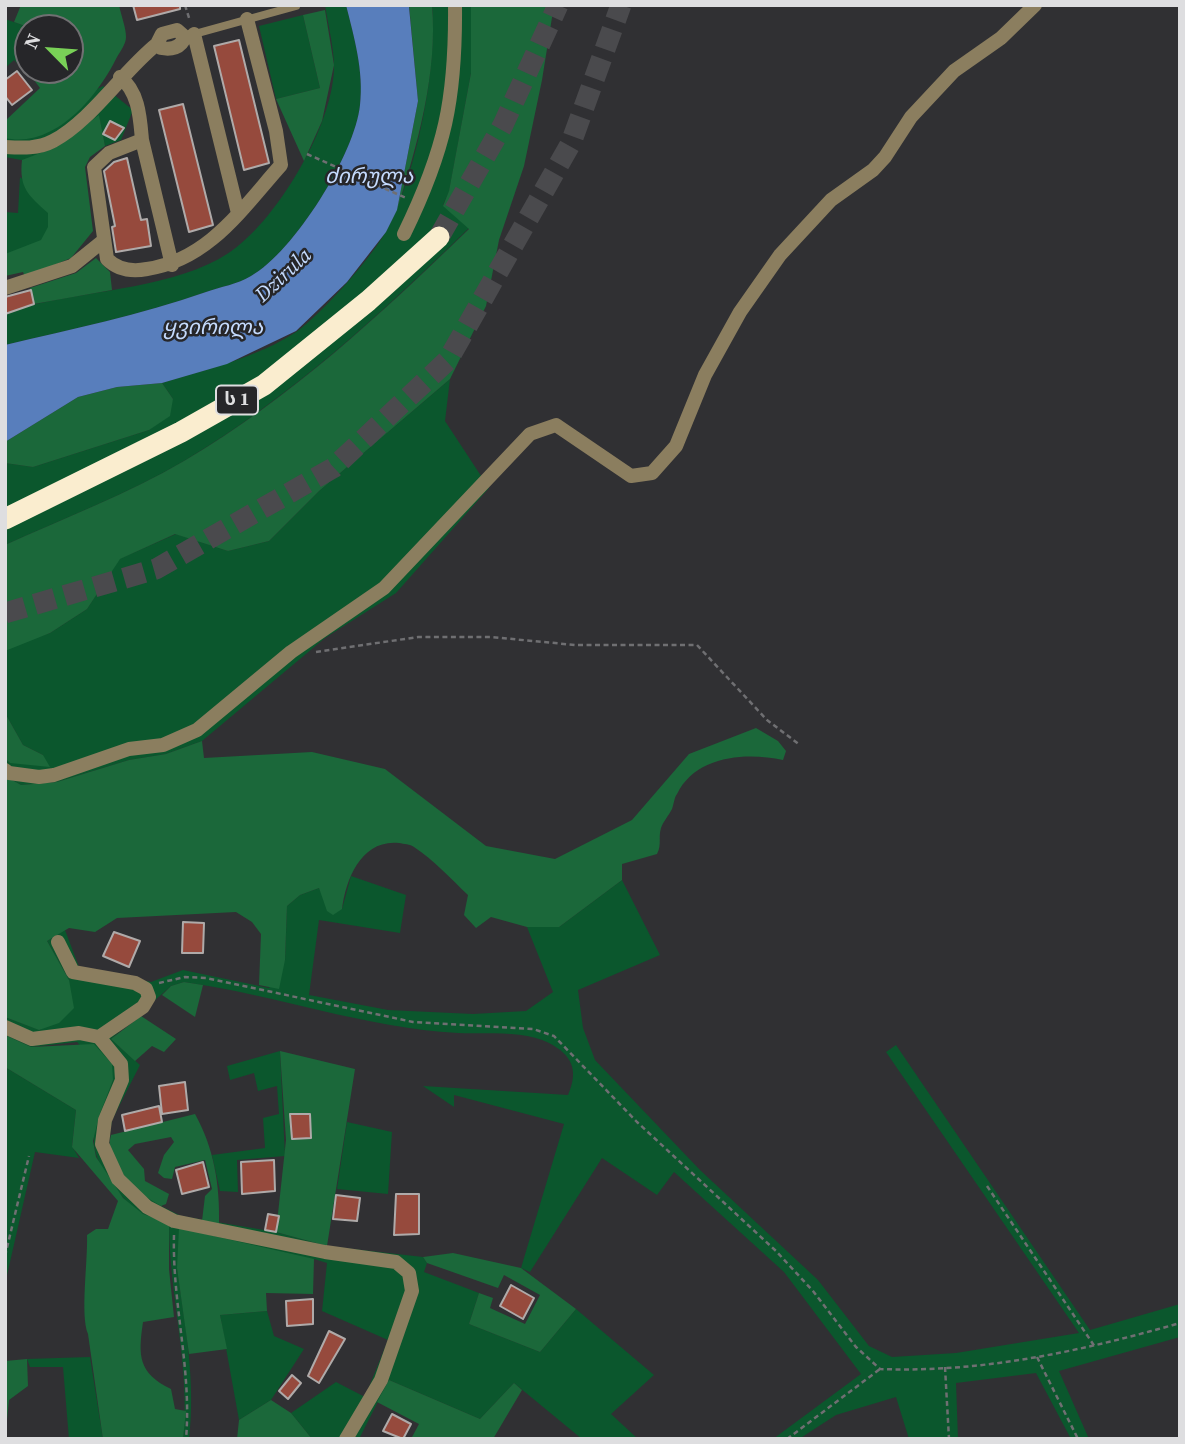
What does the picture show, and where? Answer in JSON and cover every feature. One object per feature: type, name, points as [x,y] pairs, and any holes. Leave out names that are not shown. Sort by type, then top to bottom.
[{"type":"highway","name":"ს 1","points":[[5,519],[181,432],[264,385],[368,301],[439,237]]},
{"type":"street","points":[[404,234],[419,204],[446,132],[452,90],[455,5]]},
{"type":"street","points":[[5,770],[9,774],[39,777],[54,775],[129,749],[163,746],[197,730],[291,652],[384,588],[530,434],[556,425],[631,476],[652,473],[676,446],[705,374],[740,312],[780,255],[831,200],[873,170],[911,117],[954,71],[1001,38],[1035,5]]},
{"type":"street","points":[[142,140],[109,153],[94,167],[107,259],[114,266],[133,271],[172,265],[210,243],[281,166],[276,131],[247,19]]},
{"type":"street","points":[[5,147],[29,148],[54,141],[102,99],[120,77],[157,44],[162,34],[177,30],[190,36],[238,213]]},
{"type":"street","points":[[120,77],[128,84],[138,107],[142,140],[172,265]]},
{"type":"street","points":[[5,288],[72,266],[103,240]]},
{"type":"street","points":[[58,942],[73,972],[135,983],[146,989],[149,997],[143,1007],[99,1037]]},
{"type":"street","points":[[5,1027],[32,1039],[79,1033],[99,1037],[121,1064],[122,1080],[105,1120],[102,1144],[108,1163],[130,1193],[174,1221],[325,1252],[396,1262],[409,1273],[412,1291],[381,1380],[346,1439]]},
{"type":"lane","points":[[190,36],[296,6]]},
{"type":"path","points":[[307,154],[419,204]]},
{"type":"path","points":[[291,652],[321,653],[418,637],[491,636],[575,645],[697,645],[767,720],[800,745]]},
{"type":"path","points":[[146,989],[186,976],[206,978],[413,1022],[533,1029],[554,1036],[637,1122],[776,1251],[813,1291],[856,1347],[880,1369]]},
{"type":"path","points":[[5,1256],[29,1156]]},
{"type":"path","points":[[987,1186],[1096,1347]]},
{"type":"path","points":[[174,1221],[173,1267],[189,1410],[186,1439]]},
{"type":"path","points":[[787,1439],[880,1369],[945,1367],[1037,1357],[1096,1347],[1180,1323]]},
{"type":"path","points":[[1037,1357],[1078,1439]]},
{"type":"path","points":[[945,1367],[949,1439]]},
{"type":"green space","points":[[21,5],[119,5],[126,37],[99,88],[73,116],[41,135],[23,139],[5,138],[5,121],[40,88],[37,84],[84,84],[84,14],[17,14]]},
{"type":"green space","points":[[325,5],[346,5],[359,67],[360,105],[356,125],[335,174],[320,200],[285,246],[268,264],[235,283],[131,315],[5,345],[5,314],[58,299],[160,280],[207,265],[246,239],[265,219],[300,169],[325,113],[332,87],[334,63]]},
{"type":"green space","points":[[409,5],[432,5],[432,57],[424,109],[397,210],[418,101]]},
{"type":"green space","points":[[432,5],[471,5],[471,73],[449,192],[443,205],[469,228],[333,353],[261,410],[223,436],[141,484],[5,545],[5,463],[33,467],[149,430],[173,399],[162,383],[231,362],[281,341],[307,324],[359,268],[388,228],[408,179],[428,88],[432,58]]},
{"type":"green space","points":[[471,5],[554,5],[524,166],[499,240],[486,306],[450,379],[319,491],[269,541],[228,551],[175,534],[120,559],[87,609],[50,633],[5,651],[5,545],[141,484],[223,436],[298,383],[333,354],[469,229],[443,206],[449,191],[471,73]]},
{"type":"green space","points":[[325,10],[334,65],[322,121],[304,161],[276,99],[320,88],[303,15]]},
{"type":"green space","points":[[303,15],[320,88],[276,99],[259,26]]},
{"type":"green space","points":[[5,19],[14,22],[14,60],[5,68]]},
{"type":"green space","points":[[103,86],[133,110],[121,140],[105,146],[99,116],[53,166],[5,157],[5,131],[25,127]]},
{"type":"green space","points":[[99,115],[105,146],[90,157],[85,167],[93,231],[71,258],[25,277],[23,272],[5,276],[5,254],[41,240],[48,227],[48,213],[26,190],[22,178],[22,160],[56,147]]},
{"type":"green space","points":[[20,177],[35,189],[67,227],[5,262],[5,212],[18,213]]},
{"type":"green space","points":[[96,258],[110,272],[112,290],[34,304],[30,288],[76,273]]},
{"type":"green space","points":[[450,379],[445,421],[489,488],[396,593],[325,638],[202,741],[166,754],[129,760],[57,782],[21,785],[5,776],[5,758],[10,763],[43,755],[23,745],[5,713],[5,651],[10,646],[50,633],[87,609],[119,559],[176,534],[228,551],[269,541],[319,491]]},
{"type":"green space","points":[[162,383],[173,399],[170,416],[149,430],[33,467],[5,463],[5,442],[78,397],[117,387]]},
{"type":"green space","points":[[5,713],[23,745],[43,755],[50,767],[10,763],[5,758]]},
{"type":"green space","points":[[756,728],[778,741],[786,751],[783,760],[739,757],[709,764],[697,771],[676,796],[661,828],[657,854],[622,864],[622,880],[559,927],[527,927],[491,917],[476,928],[464,915],[468,895],[442,870],[412,846],[386,843],[375,847],[358,863],[347,885],[342,909],[333,915],[327,911],[319,888],[300,895],[287,906],[285,960],[279,989],[259,985],[261,934],[252,922],[236,912],[117,918],[95,932],[69,928],[47,941],[69,980],[74,1008],[59,1023],[39,1030],[5,1017],[5,776],[21,785],[57,782],[129,760],[166,754],[202,741],[204,758],[312,752],[385,769],[486,846],[555,859],[632,820],[689,754]]},
{"type":"green space","points":[[351,876],[406,895],[400,933],[319,920],[309,995],[388,1010],[473,1014],[526,1011],[553,992],[527,927],[559,927],[622,880],[660,955],[578,990],[583,1028],[595,1060],[700,1170],[818,1280],[869,1346],[892,1357],[956,1353],[1079,1333],[886,1052],[896,1045],[1090,1330],[1180,1304],[1180,1337],[1059,1371],[1089,1439],[1071,1439],[1036,1373],[956,1383],[958,1439],[909,1439],[896,1397],[836,1415],[799,1439],[773,1439],[861,1374],[784,1272],[674,1172],[657,1195],[602,1158],[530,1272],[521,1268],[564,1124],[454,1095],[454,1107],[423,1086],[568,1095],[573,1071],[568,1058],[557,1048],[539,1039],[517,1034],[458,1033],[389,1025],[184,982],[171,986],[111,1039],[140,1065],[112,1120],[108,1147],[161,1206],[181,1216],[276,1232],[327,1246],[423,1257],[427,1263],[424,1272],[479,1293],[469,1324],[540,1352],[576,1309],[654,1375],[611,1414],[638,1439],[582,1439],[514,1383],[480,1419],[389,1380],[359,1439],[312,1439],[291,1413],[336,1382],[365,1397],[388,1340],[322,1311],[327,1263],[314,1259],[177,1268],[189,1353],[191,1396],[189,1439],[183,1439],[184,1385],[169,1223],[143,1214],[119,1193],[99,1163],[94,1143],[95,1127],[113,1080],[77,1042],[31,1047],[5,1035],[5,1017],[40,1030],[69,980],[47,941],[65,930],[79,967],[151,982],[183,970],[269,988],[285,960],[287,906],[300,895],[319,888],[327,904],[342,909]]},
{"type":"green space","points":[[184,982],[203,985],[195,1017],[162,995],[171,986]]},
{"type":"green space","points":[[141,1016],[176,1039],[164,1052],[152,1046],[135,1061],[111,1039]]},
{"type":"green space","points":[[5,1035],[31,1047],[94,1044],[112,1064],[113,1080],[93,1141],[96,1157],[123,1198],[143,1214],[169,1223],[169,1269],[174,1317],[143,1322],[141,1354],[146,1370],[152,1377],[171,1389],[175,1409],[186,1411],[183,1439],[103,1439],[85,1314],[87,1235],[96,1229],[108,1229],[118,1201],[72,1147],[76,1110],[5,1067]]},
{"type":"green space","points":[[280,1051],[285,1156],[237,1160],[238,1192],[220,1191],[212,1155],[265,1148],[263,1118],[279,1114],[277,1086],[258,1091],[254,1073],[230,1080],[227,1066]]},
{"type":"green space","points":[[280,1051],[355,1069],[327,1246],[276,1232],[286,1140]]},
{"type":"green space","points":[[5,1067],[76,1110],[72,1146],[79,1158],[35,1152],[5,1284]]},
{"type":"green space","points":[[195,1114],[207,1140],[214,1167],[219,1224],[202,1221],[205,1196],[212,1189],[205,1160],[175,1167],[172,1179],[164,1178],[158,1173],[164,1155],[174,1142],[171,1137],[135,1144],[128,1150],[144,1169],[145,1181],[169,1194],[166,1204],[161,1206],[131,1186],[111,1158],[111,1135]]},
{"type":"green space","points":[[347,1122],[392,1132],[388,1194],[337,1189]]},
{"type":"green space","points":[[179,1228],[314,1259],[313,1294],[266,1293],[267,1311],[220,1315],[227,1349],[189,1354],[177,1268]]},
{"type":"green space","points":[[453,1253],[521,1268],[576,1309],[540,1352],[469,1324],[479,1293],[493,1298],[490,1308],[525,1324],[540,1295],[504,1275],[498,1288],[427,1263],[423,1257]]},
{"type":"green space","points":[[267,1311],[274,1336],[304,1349],[271,1400],[239,1420],[220,1315]]},
{"type":"green space","points":[[90,1357],[103,1439],[69,1439],[63,1367],[30,1367],[27,1359]]},
{"type":"green space","points":[[27,1359],[28,1386],[9,1400],[5,1439],[5,1361]]},
{"type":"green space","points":[[389,1380],[480,1419],[514,1383],[522,1390],[493,1439],[411,1439],[419,1424],[377,1402]]},
{"type":"green space","points":[[271,1400],[291,1413],[312,1439],[237,1439],[239,1420]]},
{"type":"water","name":"ყვირილა","points":[[346,5],[409,7],[418,101],[397,210],[386,232],[347,282],[296,331],[227,364],[162,383],[117,387],[78,397],[5,442],[5,345],[131,315],[240,281],[268,264],[303,224],[320,200],[347,149],[360,105],[359,67]]},
{"type":"building","points":[[133,5],[180,5],[180,9],[137,20]]},
{"type":"building","points":[[239,40],[269,163],[244,170],[214,46]]},
{"type":"building","points":[[14,73],[14,84],[27,84],[32,90],[12,105],[5,96],[5,80]]},
{"type":"building","points":[[183,104],[213,225],[189,232],[159,110]]},
{"type":"building","points":[[110,121],[124,128],[115,140],[103,134]]},
{"type":"building","points":[[127,158],[141,220],[147,219],[151,246],[116,252],[112,227],[115,226],[104,171],[114,162]]},
{"type":"building","points":[[31,290],[34,304],[5,314],[5,297]]},
{"type":"building","points":[[183,922],[204,923],[203,953],[182,953]]},
{"type":"building","points":[[114,932],[140,941],[129,967],[103,956]]},
{"type":"building","points":[[185,1082],[188,1110],[162,1114],[159,1086]]},
{"type":"building","points":[[159,1106],[162,1122],[125,1131],[122,1115]]},
{"type":"building","points":[[290,1114],[310,1114],[311,1138],[292,1139]]},
{"type":"building","points":[[274,1160],[275,1191],[242,1194],[241,1162]]},
{"type":"building","points":[[203,1162],[209,1187],[182,1194],[176,1170]]},
{"type":"building","points":[[396,1194],[419,1194],[419,1234],[394,1235]]},
{"type":"building","points":[[336,1195],[360,1198],[357,1221],[333,1219]]},
{"type":"building","points":[[268,1214],[279,1216],[276,1232],[265,1230]]},
{"type":"building","points":[[511,1285],[534,1298],[523,1319],[500,1306]]},
{"type":"building","points":[[313,1299],[313,1324],[287,1326],[286,1301]]},
{"type":"building","points":[[329,1331],[345,1339],[319,1383],[308,1376]]},
{"type":"building","points":[[292,1375],[301,1383],[288,1399],[279,1391]]},
{"type":"building","points":[[392,1414],[411,1424],[403,1439],[383,1431]]},
{"type":"tunnel","points":[[439,237],[503,125],[558,5]]},
{"type":"tunnel","points":[[5,613],[156,569],[333,468],[448,360],[571,143],[621,5]]},
{"type":"water label","name":"ძირულა","points":[[369,178]]},
{"type":"water label","name":"Dzirula","points":[[284,276]]}]
